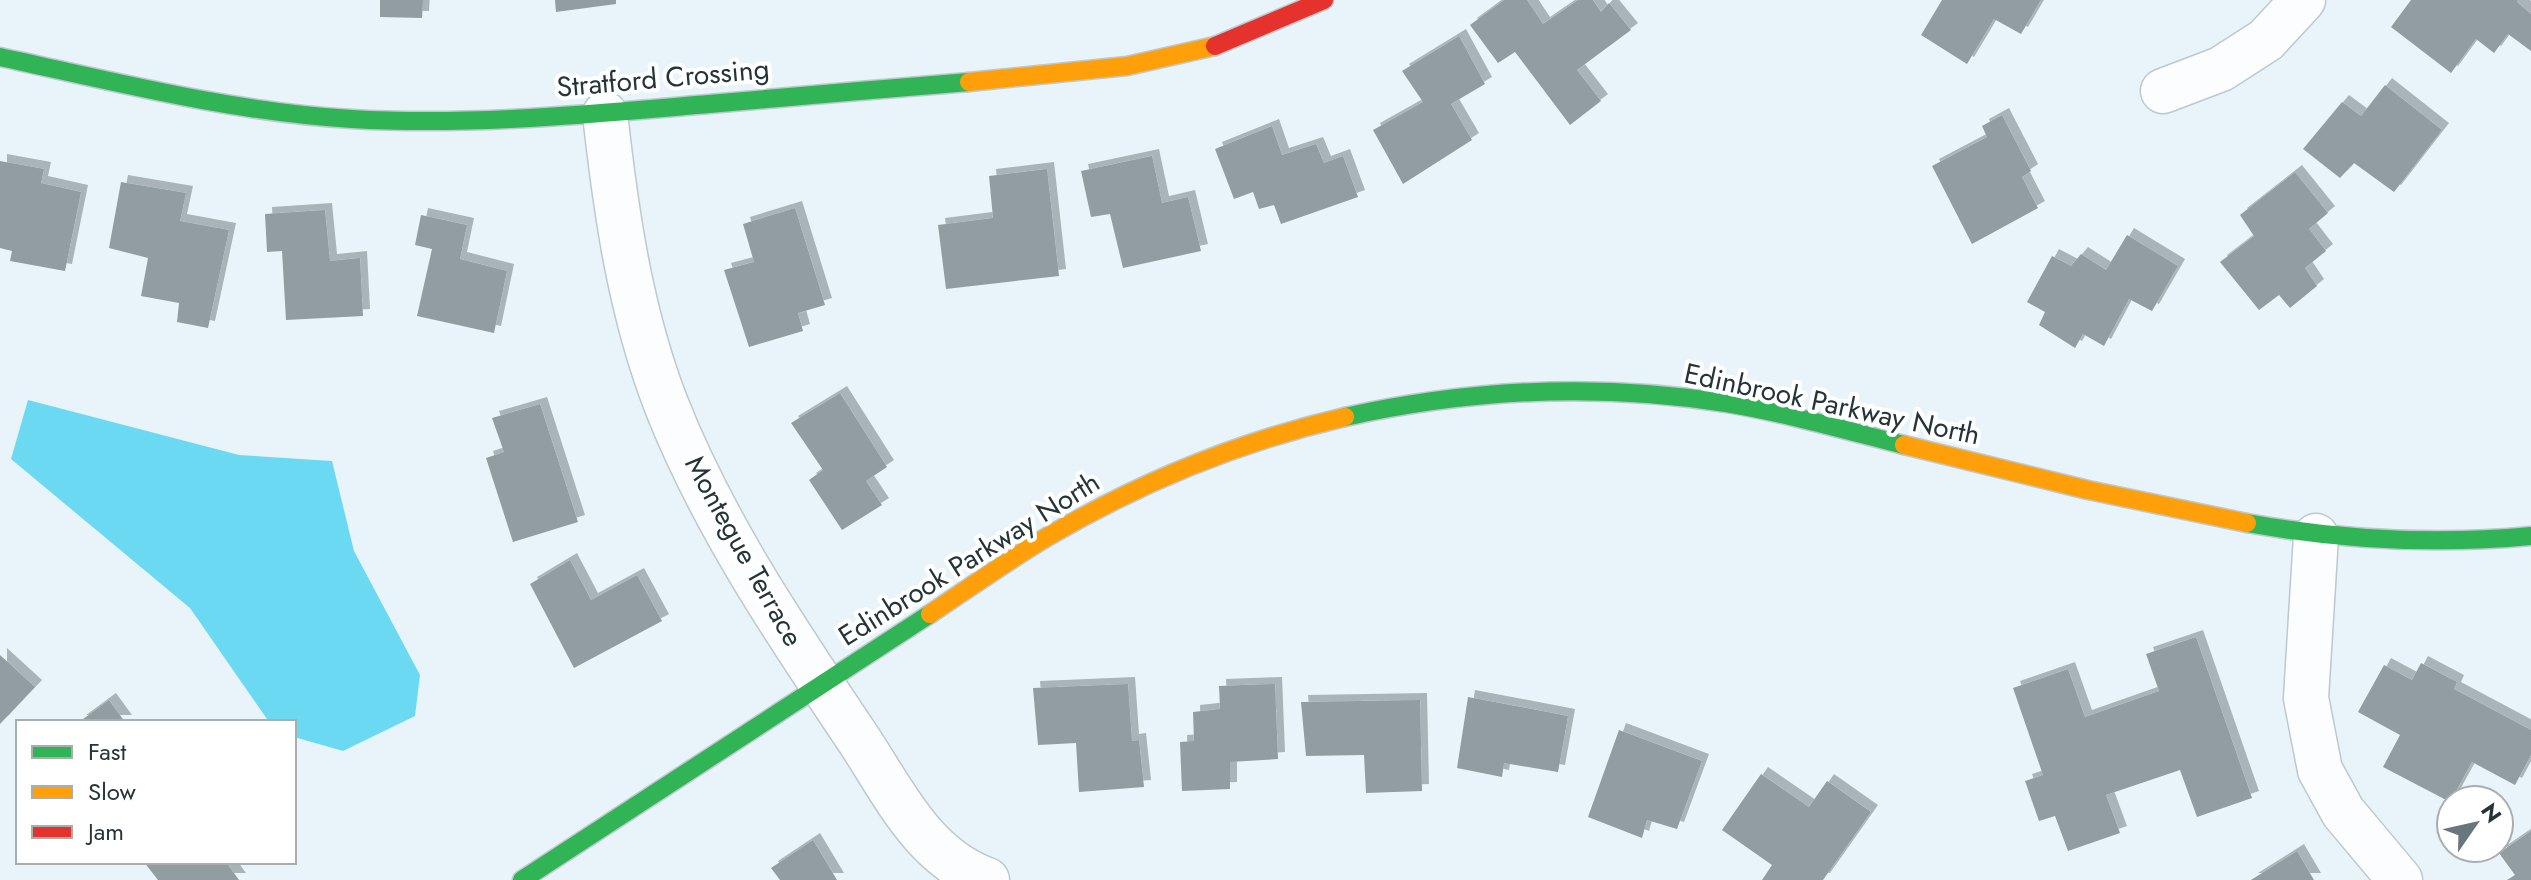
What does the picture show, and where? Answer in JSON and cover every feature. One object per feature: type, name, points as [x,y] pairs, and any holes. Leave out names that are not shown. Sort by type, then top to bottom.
[{"type":"street","name":"Stratford Crossing","points":[[0,57],[192,99],[351,119],[458,120],[605,114],[1128,66],[1199,51],[1324,0]]},
{"type":"street","points":[[2163,91],[2221,69],[2266,40],[2303,0]]},
{"type":"street","name":"Montegue Terrace","points":[[605,114],[614,195],[645,340],[666,403],[698,476],[733,543],[915,826],[944,858],[987,880]]},
{"type":"street","name":"Edinbrook Parkway North","points":[[522,880],[1048,537],[1123,497],[1193,465],[1286,433],[1395,404],[1489,391],[1590,390],[1726,403],[2014,474],[2175,510],[2316,536],[2415,542],[2502,540],[2531,536]]},
{"type":"street","points":[[2316,536],[2306,698],[2320,770],[2343,812],[2400,880]]},
{"type":"water","points":[[28,400],[239,455],[332,461],[354,551],[420,675],[415,716],[343,751],[296,738],[296,720],[268,720],[190,608],[11,459]]},
{"type":"building","points":[[380,0],[423,0],[422,18],[380,17]]},
{"type":"building","points":[[555,0],[616,0],[616,4],[556,12]]},
{"type":"building","points":[[1504,0],[1527,0],[1543,24],[1578,0],[1593,0],[1601,12],[1609,3],[1631,30],[1577,70],[1601,101],[1570,125],[1515,52],[1498,63],[1470,25]]},
{"type":"building","points":[[1942,0],[2041,0],[2021,34],[1994,19],[1967,64],[1921,35]]},
{"type":"building","points":[[2411,0],[2518,0],[2531,14],[2531,51],[2508,34],[2494,53],[2476,39],[2451,73],[2391,27]]},
{"type":"building","points":[[1459,36],[1485,84],[1451,104],[1472,140],[1403,184],[1373,130],[1423,102],[1402,71]]},
{"type":"building","points":[[2385,85],[2442,130],[2394,192],[2354,163],[2340,178],[2303,149],[2342,102],[2361,116]]},
{"type":"building","points":[[2002,115],[2031,171],[2022,177],[2038,208],[1972,244],[1932,166],[1987,137],[1982,126]]},
{"type":"building","points":[[1272,126],[1282,155],[1316,144],[1324,163],[1343,156],[1358,197],[1281,224],[1274,205],[1259,209],[1253,192],[1234,199],[1215,149]]},
{"type":"building","points":[[1152,156],[1162,203],[1188,197],[1201,251],[1123,268],[1110,214],[1091,217],[1081,171]]},
{"type":"building","points":[[0,161],[44,169],[41,183],[81,192],[65,271],[10,261],[12,251],[0,248]]},
{"type":"building","points":[[1047,169],[1059,276],[946,289],[938,225],[993,218],[989,176]]},
{"type":"building","points":[[2295,172],[2328,213],[2309,229],[2326,251],[2305,268],[2317,286],[2290,308],[2279,295],[2259,310],[2220,262],[2254,236],[2240,215]]},
{"type":"building","points":[[121,182],[186,193],[180,221],[229,230],[208,328],[177,322],[179,303],[141,296],[148,258],[109,248]]},
{"type":"building","points":[[795,208],[825,305],[798,313],[803,331],[749,347],[724,270],[754,262],[743,224]]},
{"type":"building","points":[[325,210],[330,261],[360,258],[363,316],[286,320],[282,251],[267,252],[265,214]]},
{"type":"building","points":[[421,215],[467,225],[460,259],[507,271],[494,333],[417,316],[432,249],[415,245]]},
{"type":"building","points":[[2127,235],[2178,266],[2152,311],[2129,299],[2104,346],[2083,334],[2075,348],[2039,325],[2045,312],[2027,302],[2052,256],[2071,266],[2081,254],[2106,270]]},
{"type":"building","points":[[840,393],[887,467],[866,481],[882,505],[842,530],[809,480],[823,470],[791,423]]},
{"type":"building","points":[[540,404],[578,522],[513,542],[486,458],[504,452],[492,418]]},
{"type":"building","points":[[570,560],[591,600],[637,575],[662,621],[574,668],[530,584]]},
{"type":"building","points":[[2196,637],[2252,798],[2197,817],[2180,770],[2106,795],[2120,833],[2068,851],[2055,816],[2039,821],[2025,781],[2043,775],[2013,688],[2068,669],[2085,717],[2159,691],[2146,654]]},
{"type":"building","points":[[0,655],[35,687],[0,724]]},
{"type":"building","points":[[2421,663],[2457,682],[2454,689],[2531,730],[2531,755],[2515,785],[2472,762],[2460,784],[2435,784],[2435,794],[2383,767],[2400,735],[2358,712],[2384,665],[2412,680]]},
{"type":"building","points":[[1128,684],[1132,741],[1139,740],[1144,787],[1079,792],[1076,743],[1038,745],[1033,688]]},
{"type":"building","points":[[1275,684],[1278,759],[1230,762],[1230,789],[1182,791],[1180,742],[1194,741],[1193,712],[1220,709],[1219,686]]},
{"type":"building","points":[[1468,697],[1568,716],[1558,772],[1504,763],[1502,777],[1457,768]]},
{"type":"building","points":[[109,700],[124,720],[82,720]]},
{"type":"building","points":[[1420,700],[1422,791],[1366,793],[1364,755],[1306,756],[1301,702]]},
{"type":"building","points":[[1619,730],[1702,761],[1677,829],[1647,820],[1642,838],[1588,817]]},
{"type":"building","points":[[1761,774],[1809,807],[1827,781],[1871,812],[1823,880],[1762,880],[1772,865],[1722,830]]},
{"type":"building","points":[[2531,831],[2531,880],[2507,880],[2515,875],[2507,864],[2515,864],[2515,842]]},
{"type":"building","points":[[813,840],[837,880],[780,880],[771,868]]},
{"type":"building","points":[[2297,851],[2314,880],[2251,880]]},
{"type":"building","points":[[146,864],[227,864],[239,880],[158,880]]},
{"type":"traffic: fast","points":[[0,57],[219,103],[307,115],[397,121],[576,115],[969,82]]},
{"type":"traffic: fast","points":[[1345,417],[1487,395],[1583,391],[1631,393],[1748,407],[1904,445]]},
{"type":"traffic: fast","points":[[2247,523],[2389,539],[2459,540],[2531,536]]},
{"type":"traffic: fast","points":[[522,880],[930,614]]},
{"type":"traffic: slow","points":[[969,82],[1127,66],[1215,46]]},
{"type":"traffic: slow","points":[[930,614],[1032,546],[1118,499],[1230,451],[1345,417]]},
{"type":"traffic: slow","points":[[1904,445],[2088,490],[2247,523]]},
{"type":"traffic: jam","points":[[1215,46],[1324,0]]}]
